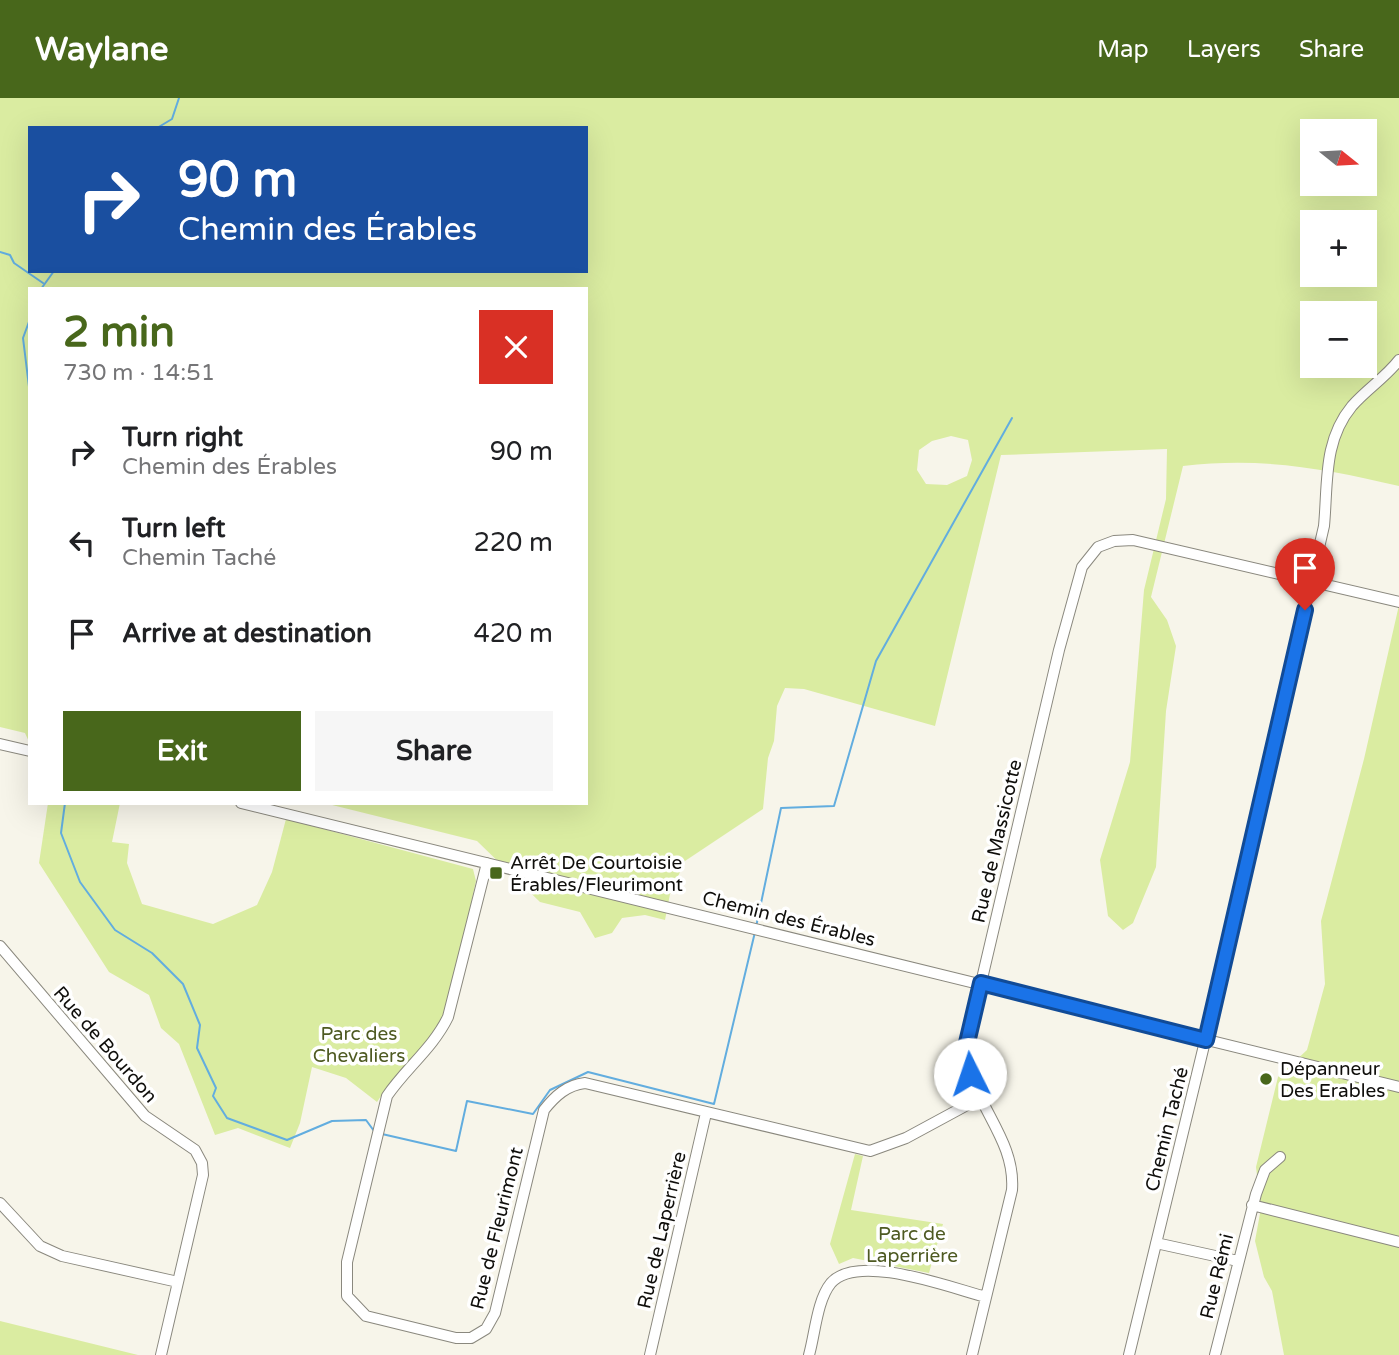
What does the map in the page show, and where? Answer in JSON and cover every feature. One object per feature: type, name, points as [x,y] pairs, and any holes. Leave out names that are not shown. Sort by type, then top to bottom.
[{"type":"street","name":"Chemin Taché","points":[[1129,1355],[1206,1040],[1324,526],[1327,463],[1335,431],[1354,404],[1399,360]]},
{"type":"street","name":"Rue de Massicotte","points":[[972,1355],[1012,1189],[1013,1169],[1009,1150],[980,1098],[967,1065],[966,1047],[1059,650],[1082,567],[1098,547],[1114,541],[1133,540],[1399,602]]},
{"type":"street","points":[[0,744],[28,751]]},
{"type":"street","name":"Chemin des Érables","points":[[249,805],[1399,1087]]},
{"type":"street","name":"Rue de Fleurimont","points":[[487,863],[449,1017],[438,1039],[399,1078],[387,1096],[347,1262],[345,1284],[350,1303],[366,1316],[456,1338],[471,1338],[486,1329],[495,1313],[540,1122],[554,1097],[569,1087],[585,1083],[870,1151],[906,1138],[980,1098]]},
{"type":"street","name":"Rue de Bourdon","points":[[0,946],[145,1116],[195,1150],[202,1163],[203,1175],[161,1355]]},
{"type":"street","name":"Rue de Laperrière","points":[[650,1355],[706,1113]]},
{"type":"street","name":"Rue Rémi","points":[[1215,1355],[1252,1205],[1265,1170],[1280,1157]]},
{"type":"street","points":[[0,1203],[40,1246],[62,1256],[178,1282]]},
{"type":"street","points":[[1252,1205],[1399,1242]]},
{"type":"street","points":[[1156,1243],[1238,1261]]},
{"type":"street","points":[[810,1355],[826,1292],[833,1282],[848,1272],[861,1269],[890,1272],[986,1297]]},
{"type":"green space","points":[[0,98],[1399,98],[1399,486],[1292,466],[1239,463],[1183,466],[1151,597],[1167,620],[1176,646],[1166,711],[1156,867],[1133,923],[1123,930],[1108,916],[1100,860],[1130,762],[1144,590],[1166,499],[1167,449],[1001,455],[935,726],[804,689],[785,688],[777,706],[763,809],[685,861],[670,894],[665,920],[645,915],[622,918],[612,933],[595,938],[580,912],[540,902],[477,841],[332,805],[588,805],[588,287],[28,287],[28,740],[25,733],[0,727]],"holes":[[[951,436],[968,440],[972,460],[967,476],[947,485],[926,484],[917,470],[919,450],[932,441]]]},
{"type":"green space","points":[[1399,605],[1399,1355],[1284,1355],[1272,1291],[1264,1277],[1255,1241],[1261,1208],[1256,1167],[1278,1077],[1307,1050],[1325,984],[1321,921],[1364,759]]},
{"type":"green space","name":"Parc des Chevaliers","points":[[48,805],[120,805],[112,842],[129,844],[127,863],[142,904],[213,924],[257,905],[272,872],[286,819],[473,869],[476,881],[449,1002],[436,1032],[377,1102],[346,1078],[312,1067],[300,1123],[290,1148],[238,1128],[215,1135],[179,1044],[161,1028],[149,995],[109,972],[39,863]]},
{"type":"green space","name":"Parc de Laperrière","points":[[855,1154],[863,1156],[851,1210],[943,1224],[929,1273],[853,1258],[839,1264],[830,1244]]},
{"type":"green space","points":[[0,1321],[138,1355],[0,1355]]},
{"type":"waterway","points":[[160,126],[172,119],[179,98]]},
{"type":"waterway","points":[[0,252],[10,255],[14,263],[28,273]]},
{"type":"waterway","points":[[28,273],[43,283]]},
{"type":"waterway","points":[[42,287],[53,273]]},
{"type":"waterway","points":[[28,324],[23,338],[28,379]]},
{"type":"waterway","points":[[756,927],[781,808],[834,806],[876,661],[1012,418]]},
{"type":"waterway","points":[[65,805],[61,833],[80,882],[115,930],[152,953],[183,984],[200,1025],[197,1048],[216,1088],[213,1096],[227,1118],[287,1140],[332,1121],[366,1120],[374,1131]]},
{"type":"waterway","points":[[382,1134],[456,1151],[467,1101],[533,1114],[550,1090],[588,1072],[714,1104],[755,932]]},
{"type":"place","name":"Arrêt De Courtoisie Érables/Fleurimont","points":[[496,873]]},
{"type":"place","name":"Dépanneur Des Erables","points":[[1266,1079]]},
{"type":"route","points":[[970,1074],[966,1047],[981,983],[1206,1040],[1305,610]]}]
